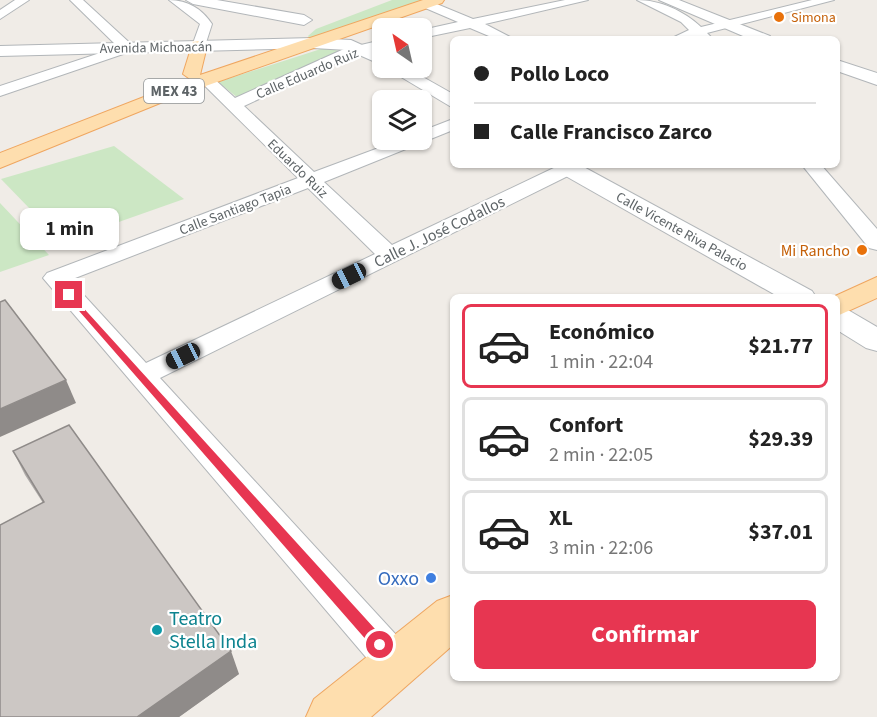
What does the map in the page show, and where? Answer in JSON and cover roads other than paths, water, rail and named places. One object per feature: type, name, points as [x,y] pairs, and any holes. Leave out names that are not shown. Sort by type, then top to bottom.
[{"type":"main road","name":"MEX 43","points":[[0,150],[262,53],[312,28],[356,41],[432,2]]},
{"type":"main road","points":[[199,46],[199,76]]},
{"type":"main road","name":"MEX 43","points":[[0,161],[199,76]]},
{"type":"main road","points":[[840,305],[877,286]]},
{"type":"main road","points":[[332,717],[450,618]]},
{"type":"street","points":[[0,15],[22,0]]},
{"type":"street","points":[[0,91],[127,48],[76,0]]},
{"type":"street","points":[[175,0],[200,16],[206,24],[199,46]]},
{"type":"street","points":[[193,0],[312,28]]},
{"type":"street","points":[[432,31],[582,0]]},
{"type":"street","points":[[643,0],[686,19],[702,35],[721,24],[828,0]]},
{"type":"street","points":[[666,0],[755,36]]},
{"type":"street","points":[[432,2],[500,36]]},
{"type":"street","points":[[356,41],[372,53]]},
{"type":"street","name":"Calle Eduardo Ruiz","points":[[233,105],[350,52],[356,41],[372,43]]},
{"type":"street","name":"Avenida Michoacán","points":[[0,51],[199,46],[262,53]]},
{"type":"street","points":[[840,65],[875,76]]},
{"type":"street","name":"Eduardo Ruiz","points":[[199,76],[233,105],[390,256]]},
{"type":"street","points":[[412,78],[450,100]]},
{"type":"street","points":[[432,133],[450,125]]},
{"type":"street","name":"Calle Santiago Tapia","points":[[142,376],[55,278],[389,150]]},
{"type":"street","name":"Calle J. José Codallos","points":[[142,376],[565,168]]},
{"type":"street","name":"Calle Vicente Riva Palacio","points":[[573,168],[796,294]]},
{"type":"street","points":[[814,168],[877,243]]},
{"type":"street","points":[[840,320],[877,341]]},
{"type":"street","points":[[142,376],[396,663]]},
{"type":"place","name":"Simona","points":[[779,17]]},
{"type":"place","name":"Mi Rancho","points":[[862,250]]},
{"type":"place","name":"Oxxo","points":[[431,578]]},
{"type":"place","name":"Teatro Stella Inda","points":[[157,630]]}]
